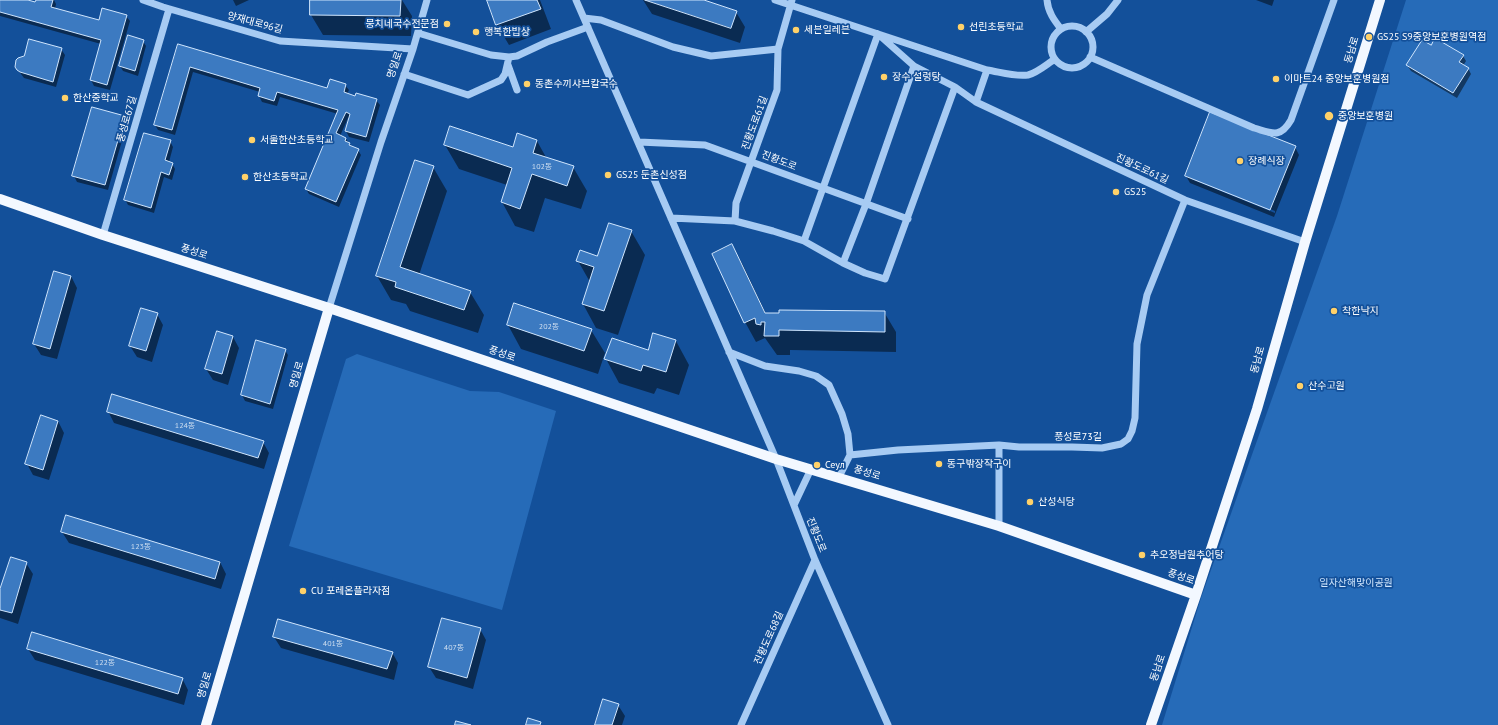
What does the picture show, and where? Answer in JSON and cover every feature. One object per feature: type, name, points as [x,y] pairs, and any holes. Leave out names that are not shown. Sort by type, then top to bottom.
[{"type":"main road","name":"동남로","points":[[1151,725],[1196,595],[1257,409],[1305,242],[1380,0]]},
{"type":"main road","name":"풍성로","points":[[0,199],[104,235],[330,308],[776,459],[998,526],[1196,595]]},
{"type":"main road","name":"명일로","points":[[206,725],[330,308]]},
{"type":"street","name":"양재대로96길","points":[[143,0],[166,5],[280,41],[413,49]]},
{"type":"street","name":"명일로","points":[[330,308],[381,142],[413,49],[427,0]]},
{"type":"street","name":"진황도로","points":[[576,0],[776,459],[815,560],[888,725]]},
{"type":"street","name":"진황도로61길","points":[[775,0],[791,3],[987,70],[1028,75],[1044,67],[1055,59]]},
{"type":"street","points":[[1047,0],[1048,8],[1053,19],[1061,30]]},
{"type":"street","points":[[1086,32],[1107,14],[1118,0]]},
{"type":"street","points":[[1090,57],[1254,128],[1270,133],[1277,133],[1285,130],[1291,120],[1334,0]]},
{"type":"street","name":"진황도로61길","points":[[735,221],[736,203],[777,90],[778,49],[791,3]]},
{"type":"street","name":"풍성로67길","points":[[104,235],[166,5]]},
{"type":"street","points":[[584,18],[601,20],[673,47],[711,56],[778,49]]},
{"type":"street","points":[[1074,26],[1081,28],[1086,32],[1093,44],[1093,51],[1086,63],[1073,68],[1060,64],[1052,53],[1051,46],[1053,40],[1061,30],[1074,26]]},
{"type":"street","points":[[418,33],[491,55],[509,57],[517,56],[547,42],[588,27]]},
{"type":"street","points":[[804,242],[878,34]]},
{"type":"street","name":"진황도로61길","points":[[878,34],[914,66],[954,87],[976,102],[1184,200],[1305,242]]},
{"type":"street","points":[[404,74],[468,95],[501,80],[506,74],[509,57]]},
{"type":"street","points":[[508,65],[517,90]]},
{"type":"street","points":[[843,263],[866,204],[914,66]]},
{"type":"street","points":[[976,102],[987,70]]},
{"type":"street","points":[[671,218],[735,221],[773,231],[804,242],[865,273],[885,279],[908,219],[954,87]]},
{"type":"street","name":"진황도로","points":[[639,142],[705,145],[908,219]]},
{"type":"street","name":"풍성로73길","points":[[850,455],[898,450],[999,445],[1019,447],[1102,448],[1121,444],[1128,439],[1132,431],[1135,418],[1137,344],[1147,295],[1184,200]]},
{"type":"street","points":[[729,352],[764,366],[800,371],[816,376],[829,386],[848,434],[850,455],[839,477]]},
{"type":"street","points":[[998,526],[999,445]]},
{"type":"street","points":[[794,505],[811,469]]},
{"type":"street","name":"진황도로68길","points":[[741,725],[815,560]]},
{"type":"green space","name":"일자산해맞이공원","points":[[1406,0],[1498,0],[1498,725],[1162,725],[1201,598],[1337,216]]},
{"type":"green space","points":[[357,354],[470,391],[499,392],[556,411],[502,610],[289,546],[346,359]]},
{"type":"building","points":[[0,0],[28,0],[35,2],[36,0],[53,0],[51,7],[99,20],[102,8],[127,15],[107,85],[90,80],[101,40],[0,12]]},
{"type":"building","points":[[310,0],[401,0],[400,16],[310,15]]},
{"type":"building","points":[[487,0],[537,0],[541,9],[496,25]]},
{"type":"building","points":[[645,0],[704,0],[737,11],[731,28]]},
{"type":"building","points":[[128,35],[144,40],[135,71],[119,66]]},
{"type":"building","points":[[1435,38],[1464,55],[1459,62],[1469,68],[1453,93],[1406,65],[1422,40],[1431,45]]},
{"type":"building","points":[[29,39],[62,48],[53,82],[20,72],[15,67],[16,60],[24,56]]},
{"type":"building","points":[[178,44],[327,88],[330,79],[346,84],[344,92],[355,96],[356,93],[377,99],[366,137],[345,131],[350,114],[346,112],[336,133],[346,138],[345,141],[350,143],[349,145],[359,149],[336,202],[305,189],[338,110],[277,92],[274,101],[258,96],[260,88],[190,67],[172,130],[154,125]]},
{"type":"building","points":[[92,107],[125,116],[105,185],[72,176]]},
{"type":"building","name":"장례식장","points":[[1210,112],[1296,146],[1270,210],[1185,176]]},
{"type":"building","points":[[450,126],[513,147],[517,133],[537,140],[533,153],[574,166],[567,186],[532,174],[520,209],[501,202],[512,168],[444,145]]},
{"type":"building","points":[[144,133],[171,140],[165,160],[173,163],[169,175],[161,172],[151,208],[124,200]]},
{"type":"building","points":[[415,160],[434,166],[400,267],[471,291],[464,310],[395,287],[396,282],[376,276]]},
{"type":"building","points":[[609,223],[632,230],[604,311],[582,304],[594,267],[576,261],[580,250],[597,256]]},
{"type":"building","points":[[732,244],[765,313],[779,313],[779,310],[885,311],[885,332],[779,330],[779,336],[764,336],[765,322],[761,322],[761,325],[756,324],[755,318],[744,323],[712,254]]},
{"type":"building","points":[[54,271],[71,276],[50,349],[33,344]]},
{"type":"building","points":[[514,303],[592,329],[584,351],[507,325]]},
{"type":"building","points":[[141,308],[158,313],[146,351],[129,346]]},
{"type":"building","points":[[217,331],[233,336],[222,374],[205,369]]},
{"type":"building","points":[[653,333],[676,340],[666,372],[643,365],[641,371],[604,359],[612,338],[648,350]]},
{"type":"building","points":[[256,340],[286,349],[270,404],[241,395]]},
{"type":"building","points":[[112,394],[264,441],[258,458],[107,412]]},
{"type":"building","points":[[41,415],[58,421],[43,470],[25,464]]},
{"type":"building","points":[[66,515],[220,562],[215,579],[61,532]]},
{"type":"building","points":[[11,557],[27,562],[12,613],[0,610],[0,589]]},
{"type":"building","points":[[442,618],[481,628],[467,678],[428,667]]},
{"type":"building","points":[[278,619],[393,652],[387,669],[273,637]]},
{"type":"building","points":[[32,632],[183,678],[178,694],[27,649]]},
{"type":"building","points":[[603,699],[619,704],[612,725],[595,725]]},
{"type":"building","points":[[528,718],[541,722],[540,725],[526,725]]},
{"type":"building","points":[[456,721],[471,725],[455,725]]},
{"type":"place","name":"뭉치네국수전문점","points":[[447,24]]},
{"type":"place","name":"선린초등학교","points":[[961,27]]},
{"type":"place","name":"세븐일레븐","points":[[796,30]]},
{"type":"place","name":"행복한밥상","points":[[476,32]]},
{"type":"place","name":"GS25 S9중앙보훈병원역점","points":[[1369,37]]},
{"type":"place","name":"장수 설렁탕","points":[[884,77]]},
{"type":"place","name":"이마트24 중앙보훈병원점","points":[[1276,79]]},
{"type":"place","name":"동촌수끼샤브칼국수","points":[[527,84]]},
{"type":"place","name":"한산중학교","points":[[65,98]]},
{"type":"place","name":"중앙보훈병원","points":[[1329,116]]},
{"type":"place","name":"서울한산초등학교","points":[[252,140]]},
{"type":"place","name":"장례식장","points":[[1240,161]]},
{"type":"place","name":"GS25 둔촌신성점","points":[[608,175]]},
{"type":"place","name":"한산초등학교","points":[[245,177]]},
{"type":"place","name":"GS25","points":[[1116,192]]},
{"type":"place","name":"착한낙지","points":[[1334,311]]},
{"type":"place","name":"산수고원","points":[[1300,386]]},
{"type":"place","name":"동구밖장작구이","points":[[939,464]]},
{"type":"place","name":"Сеул","points":[[817,465]]},
{"type":"place","name":"산성식당","points":[[1030,502]]},
{"type":"place","name":"추오정남원추어탕","points":[[1142,555]]},
{"type":"place","name":"CU 포레온플라자점","points":[[303,591]]}]
